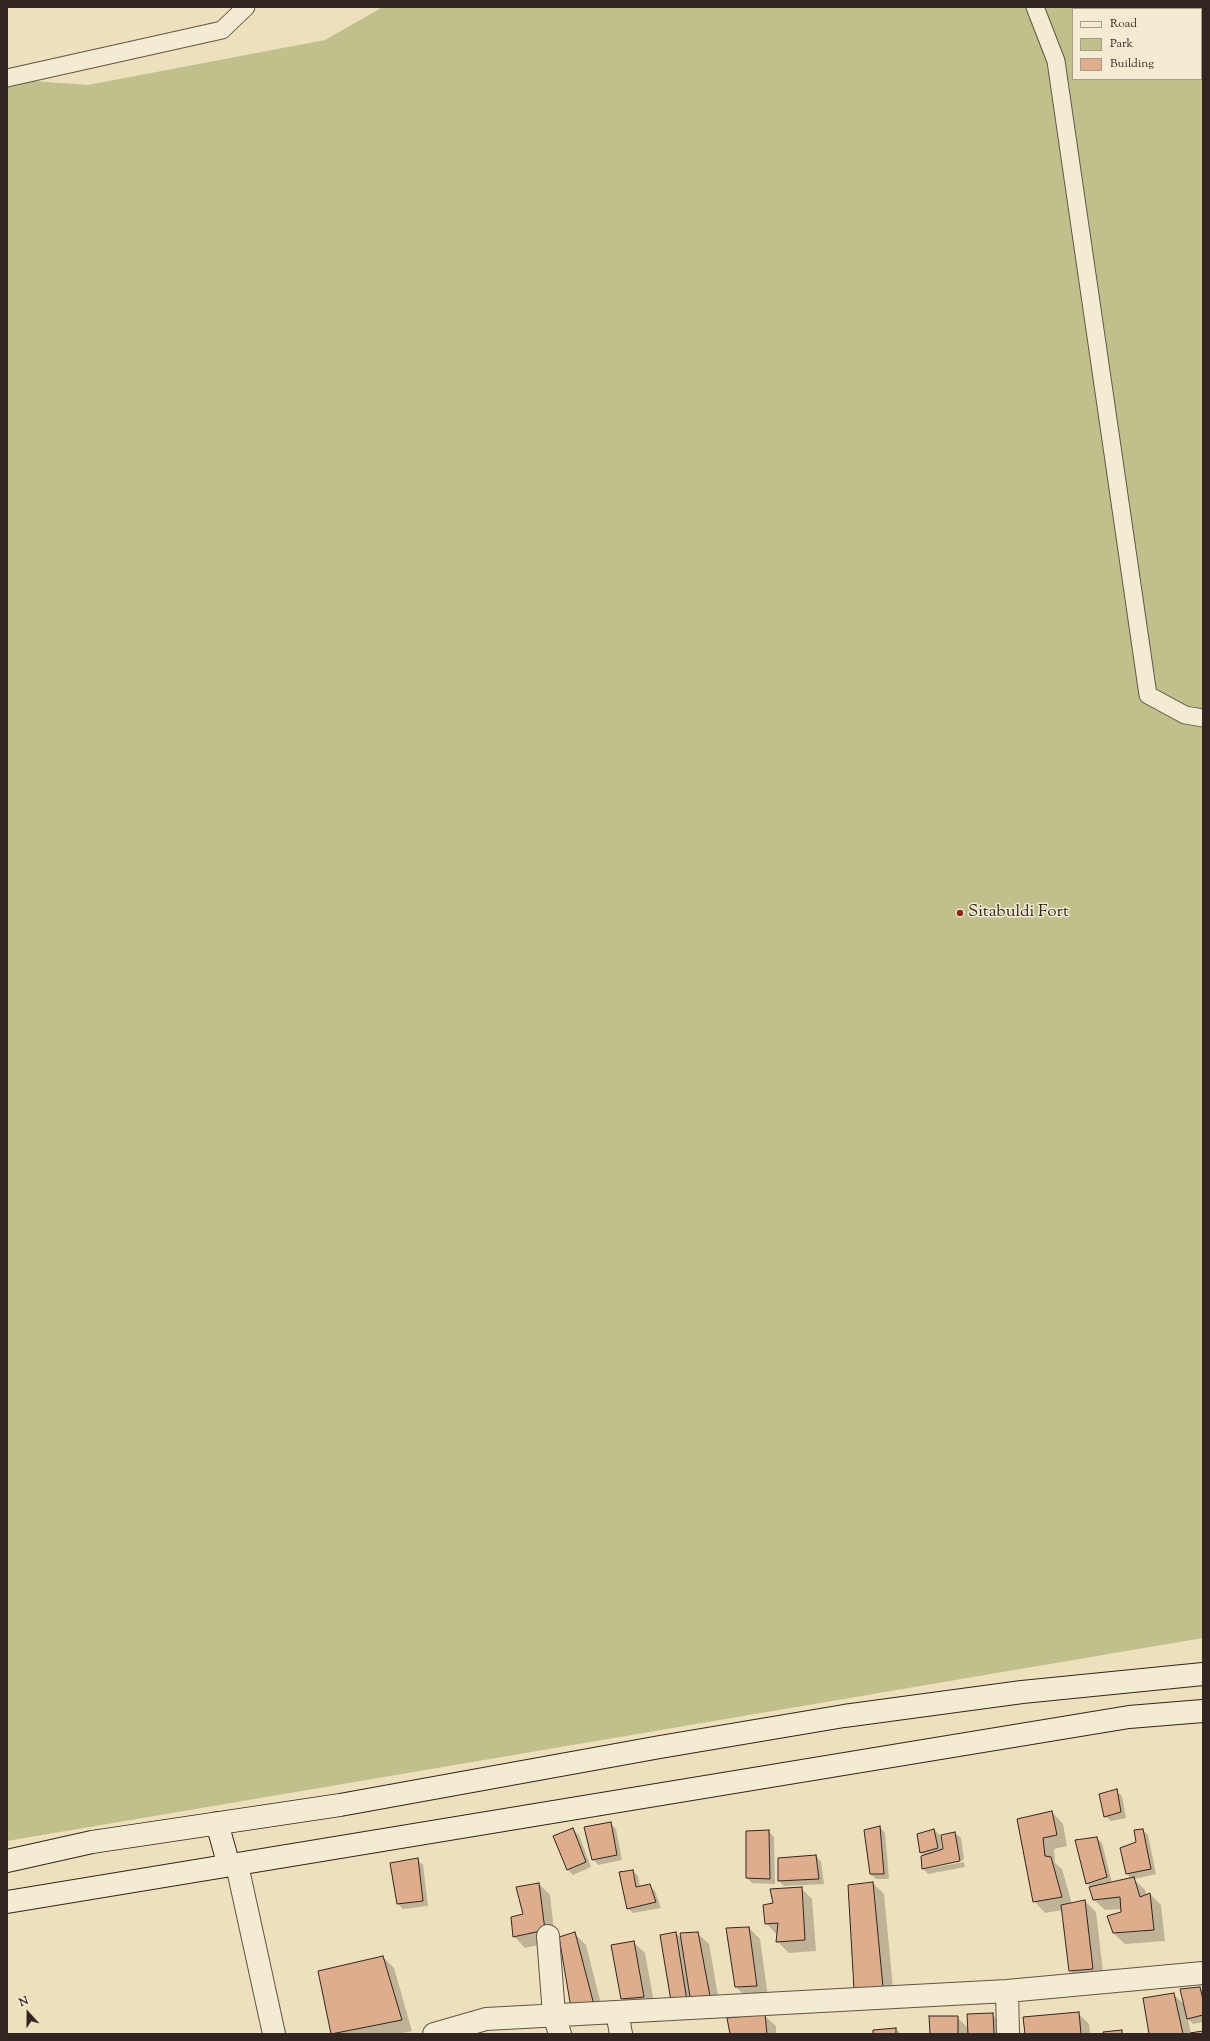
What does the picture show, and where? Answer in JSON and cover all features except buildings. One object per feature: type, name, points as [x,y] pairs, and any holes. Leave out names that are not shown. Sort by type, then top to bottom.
[{"type":"main road","points":[[7,1861],[92,1842],[340,1804],[652,1748],[844,1716],[1022,1692],[1203,1674]]},
{"type":"main road","points":[[7,1902],[1129,1717],[1203,1711]]},
{"type":"main road","points":[[217,1823],[233,1865],[274,2034]]},
{"type":"main road","points":[[548,1936],[557,2025]]},
{"type":"main road","points":[[448,2032],[486,2019],[557,2025],[617,2012],[1008,1991],[1203,1972]]},
{"type":"main road","points":[[1008,1991],[1008,2034]]},
{"type":"main road","points":[[617,2012],[621,2034]]},
{"type":"lane","points":[[7,78],[222,30],[246,7]]},
{"type":"lane","points":[[1035,7],[1056,61],[1148,695],[1185,715],[1203,718]]},
{"type":"green space","points":[[383,7],[1203,7],[1203,1638],[7,1841],[7,79],[88,85],[325,40]]},
{"type":"place","name":"Sitabuldi Fort","points":[[960,913]]}]
